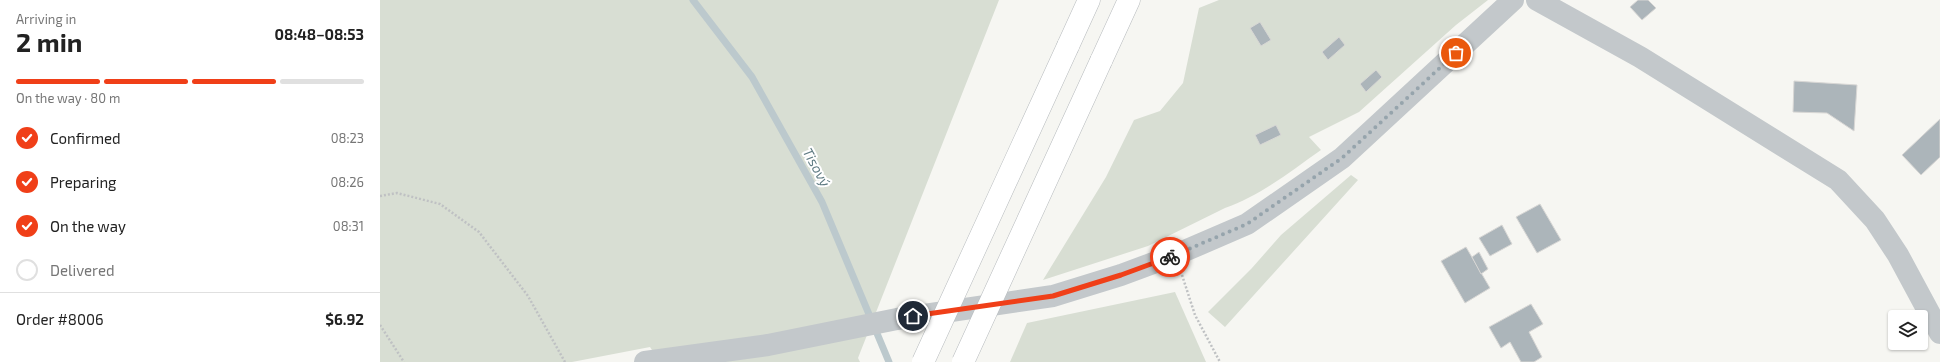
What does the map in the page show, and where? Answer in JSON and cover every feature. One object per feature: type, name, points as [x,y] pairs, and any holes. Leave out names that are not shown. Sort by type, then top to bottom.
[{"type":"highway","points":[[923,362],[1089,0]]},
{"type":"highway","points":[[963,362],[1128,0]]},
{"type":"street","points":[[645,362],[768,345],[897,319],[1053,296],[1121,275],[1175,255],[1247,224],[1342,158],[1513,0]]},
{"type":"street","points":[[1537,0],[1640,57],[1838,180],[1875,220],[1890,243],[1940,333]]},
{"type":"path","points":[[380,196],[397,193],[440,204],[479,232],[528,296],[565,362]]},
{"type":"path","points":[[1175,255],[1195,315],[1220,362]]},
{"type":"path","points":[[380,325],[404,362]]},
{"type":"shaded area","points":[[380,0],[999,0],[858,358],[860,362],[660,362],[650,347],[572,362],[380,362]]},
{"type":"shaded area","points":[[1219,0],[1488,0],[1456,25],[1359,112],[1309,137],[1321,150],[1263,190],[1148,246],[1043,280],[1106,177],[1134,120],[1160,111],[1183,83],[1199,8]]},
{"type":"shaded area","points":[[1351,175],[1358,180],[1225,327],[1208,312],[1252,268],[1281,235]]},
{"type":"shaded area","points":[[1175,292],[1206,362],[1010,362],[1027,323]]},
{"type":"building","points":[[1638,0],[1648,0],[1656,8],[1642,20],[1630,7]]},
{"type":"building","points":[[1260,22],[1271,40],[1261,46],[1250,28]]},
{"type":"building","points":[[1339,37],[1345,45],[1328,60],[1322,52]]},
{"type":"building","points":[[1376,70],[1382,77],[1366,92],[1360,84]]},
{"type":"building","points":[[1794,81],[1857,85],[1854,131],[1827,113],[1793,112]]},
{"type":"building","points":[[1940,119],[1940,157],[1921,175],[1902,155]]},
{"type":"building","points":[[1276,125],[1281,135],[1260,145],[1255,135]]},
{"type":"building","points":[[1540,204],[1561,240],[1537,253],[1516,217]]},
{"type":"building","points":[[1502,225],[1512,244],[1490,256],[1479,238]]},
{"type":"building","points":[[1466,247],[1490,288],[1465,303],[1441,261]]},
{"type":"building","points":[[1479,252],[1488,269],[1481,274],[1472,257]]},
{"type":"building","points":[[1531,304],[1543,324],[1529,332],[1542,357],[1534,362],[1521,362],[1510,342],[1501,348],[1489,327]]},
{"type":"waterway","name":"Tisový","points":[[693,0],[752,77],[822,202],[889,362]]},
{"type":"way so far","points":[[1170,257],[1247,224],[1342,158],[1456,53]]},
{"type":"route","points":[[913,316],[1053,296],[1121,275],[1170,257]]}]
